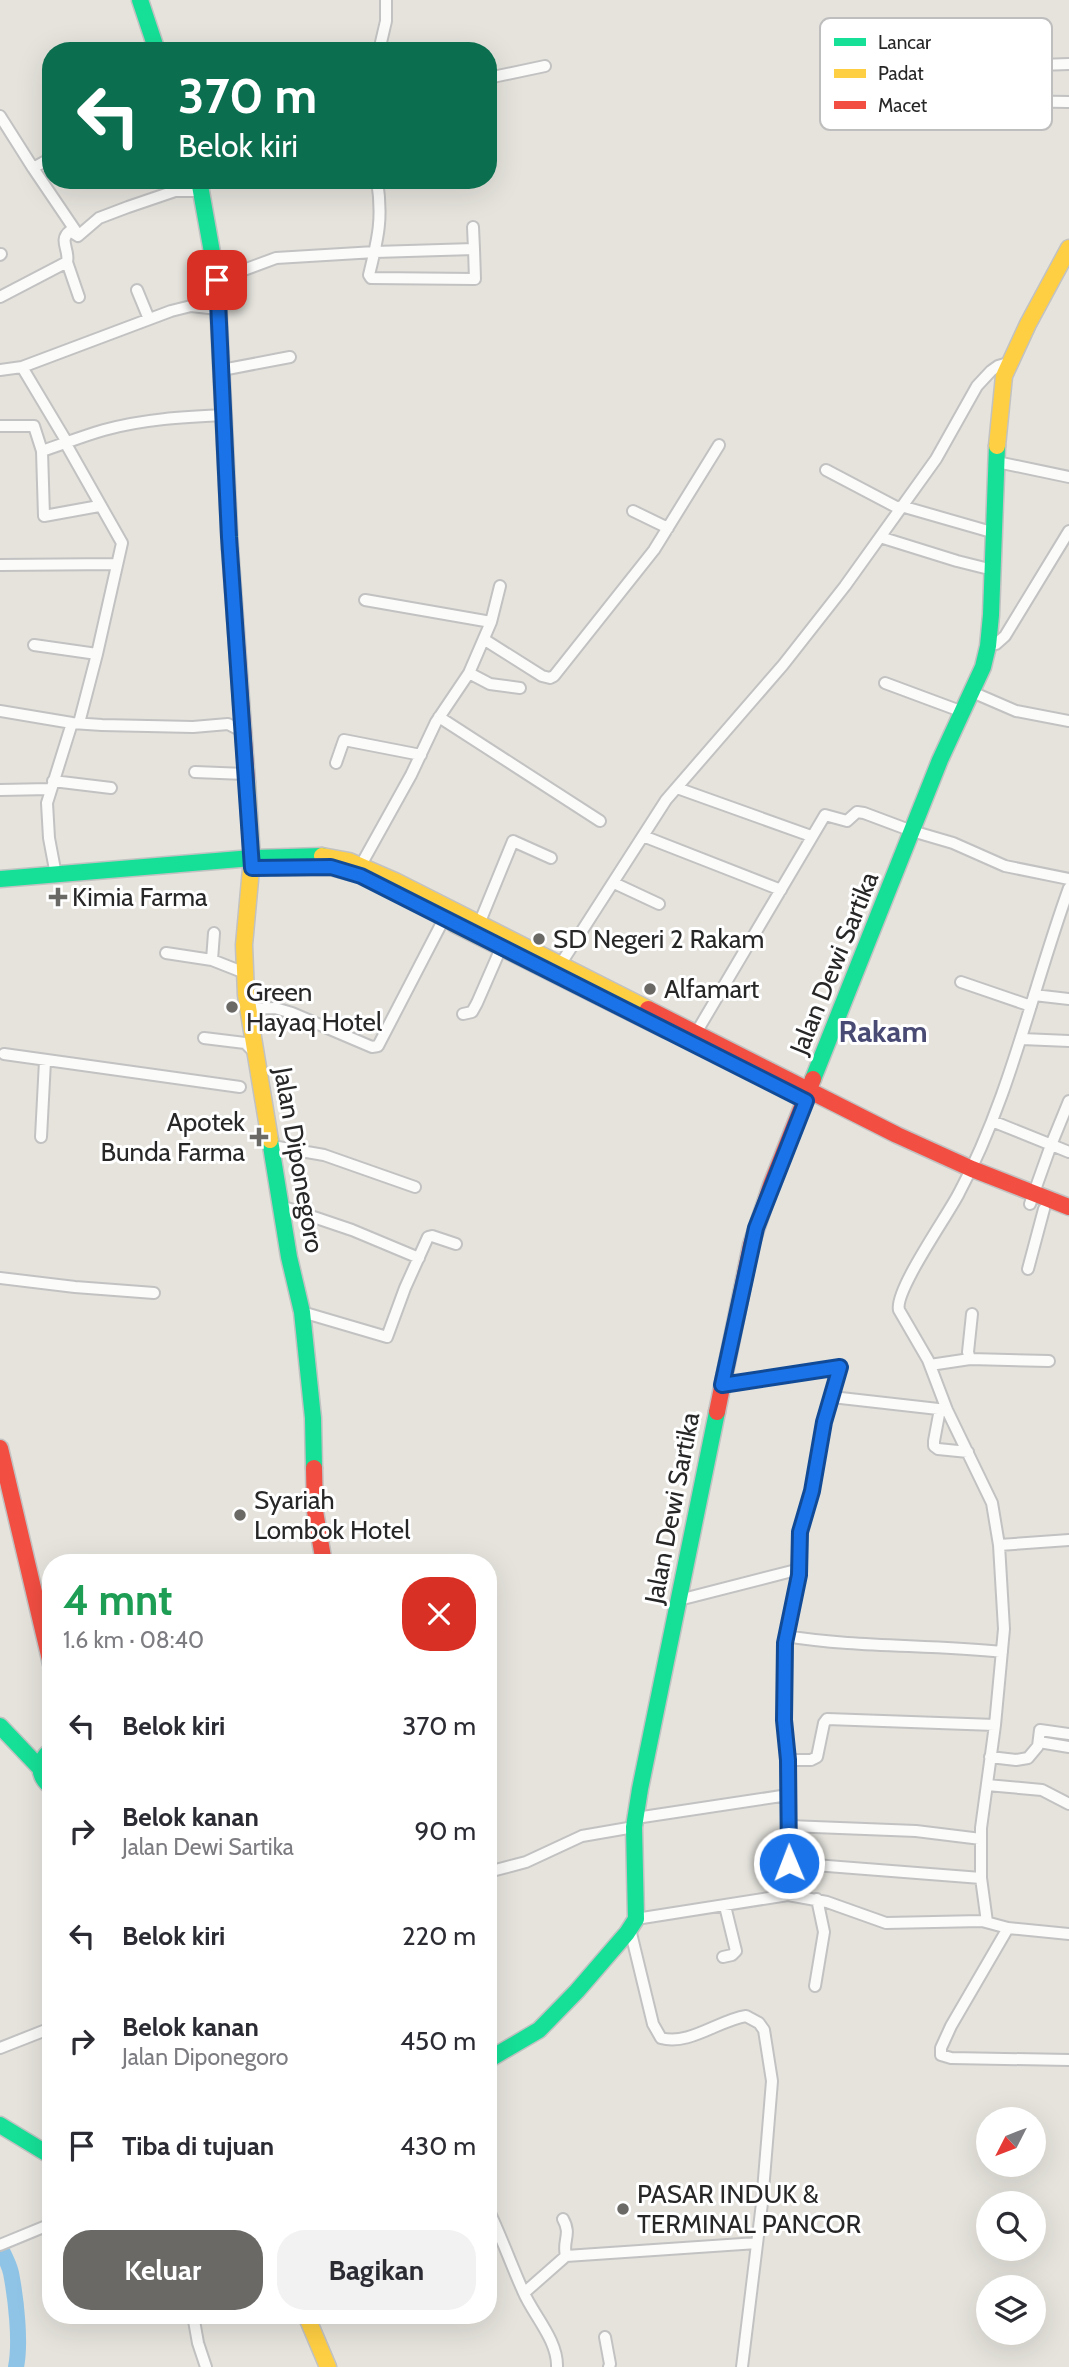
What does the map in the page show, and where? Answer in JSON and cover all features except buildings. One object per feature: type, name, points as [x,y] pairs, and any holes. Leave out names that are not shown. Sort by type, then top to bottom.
[{"type":"street","points":[[140,0],[154,42]]},
{"type":"street","points":[[381,42],[386,21],[386,0]]},
{"type":"street","points":[[497,76],[545,66]]},
{"type":"street","points":[[0,116],[42,182]]},
{"type":"street","points":[[33,168],[42,163]]},
{"type":"street","points":[[47,189],[78,236]]},
{"type":"street","points":[[78,236],[99,218],[185,189]]},
{"type":"street","name":"Jalan Diponegoro","points":[[201,189],[217,280],[229,537],[252,863],[244,945],[248,1009],[302,1312],[313,1418],[315,1511],[322,1554]]},
{"type":"street","points":[[378,189],[381,218],[369,275],[371,278],[471,280],[475,277],[473,227]]},
{"type":"street","points":[[78,236],[71,231],[65,238],[67,262],[79,297]]},
{"type":"street","name":"Jalan Dewi Sartika","points":[[633,1924],[635,1822],[640,1789],[756,1228],[940,760],[983,667],[988,646],[999,410],[1004,376],[1008,363],[1069,248]]},
{"type":"street","points":[[217,280],[276,258],[474,249]]},
{"type":"street","points":[[0,297],[67,262]]},
{"type":"street","points":[[136,290],[149,319]]},
{"type":"street","points":[[0,370],[22,367],[191,306],[218,309]]},
{"type":"street","points":[[222,370],[290,357]]},
{"type":"street","points":[[560,965],[657,812],[783,665],[880,537],[942,449],[977,387],[991,371],[1008,363]]},
{"type":"street","points":[[22,367],[122,543],[97,654],[76,723],[51,785],[47,815],[56,875]]},
{"type":"street","points":[[42,451],[103,430],[144,421],[223,415]]},
{"type":"street","points":[[0,426],[34,426],[42,451],[44,516],[99,506]]},
{"type":"street","points":[[485,640],[542,676],[552,678],[629,583],[668,528],[719,445]]},
{"type":"street","points":[[996,462],[1069,477]]},
{"type":"street","points":[[826,470],[901,507],[995,533]]},
{"type":"street","points":[[633,511],[668,528]]},
{"type":"street","points":[[988,646],[996,644],[1010,628],[1069,531]]},
{"type":"street","points":[[880,537],[993,570]]},
{"type":"street","points":[[0,565],[116,564]]},
{"type":"street","points":[[360,865],[439,717],[469,673],[485,640],[500,586]]},
{"type":"street","points":[[365,600],[491,622]]},
{"type":"street","points":[[34,645],[97,654]]},
{"type":"street","points":[[469,673],[490,684],[520,688]]},
{"type":"street","points":[[885,683],[963,712]]},
{"type":"street","points":[[972,692],[1016,711],[1069,721]]},
{"type":"street","points":[[0,711],[76,723],[193,727],[228,724],[244,732]]},
{"type":"street","points":[[439,717],[600,821]]},
{"type":"street","points":[[336,763],[344,740],[421,755]]},
{"type":"street","points":[[195,772],[245,774]]},
{"type":"street","points":[[0,790],[51,785],[111,789]]},
{"type":"street","points":[[677,788],[811,836]]},
{"type":"street","points":[[688,1033],[782,890],[825,815],[847,821],[858,812],[953,842],[1005,866],[1069,879]]},
{"type":"street","points":[[643,836],[782,890]]},
{"type":"street","points":[[479,924],[513,841],[551,858]]},
{"type":"street","points":[[0,886],[328,856],[360,865],[501,948],[688,1033]]},
{"type":"street","points":[[0,879],[252,863],[342,869],[446,914],[479,924],[808,1096],[897,1135],[970,1173],[1069,1219]]},
{"type":"street","points":[[614,883],[659,904]]},
{"type":"street","points":[[987,1922],[981,1878],[981,1839],[1002,1652],[1003,1602],[999,1545],[992,1503],[944,1409],[930,1364],[897,1302],[970,1173],[992,1121],[1022,1039],[1069,888]]},
{"type":"street","points":[[248,1009],[284,1010],[372,1047],[378,1046],[446,914]]},
{"type":"street","points":[[212,960],[214,933]]},
{"type":"street","points":[[463,1014],[472,1012],[501,948]]},
{"type":"street","points":[[166,953],[212,960],[245,973]]},
{"type":"street","points":[[961,982],[1032,1001],[1069,999]]},
{"type":"street","points":[[204,1038],[245,1043],[254,1052]]},
{"type":"street","points":[[1022,1039],[1069,1041]]},
{"type":"street","points":[[4,1054],[240,1087]]},
{"type":"street","points":[[41,1137],[45,1061]]},
{"type":"street","points":[[1028,1269],[1036,1202],[1051,1145],[1069,1101]]},
{"type":"street","points":[[992,1121],[1069,1152]]},
{"type":"street","points":[[272,1146],[324,1155],[415,1186]]},
{"type":"street","points":[[1036,1202],[1069,1207]]},
{"type":"street","points":[[281,1206],[352,1230],[419,1258]]},
{"type":"street","points":[[302,1312],[387,1336],[405,1288],[430,1236],[456,1244]]},
{"type":"street","points":[[0,1278],[153,1293]]},
{"type":"street","points":[[970,1359],[968,1352],[972,1314]]},
{"type":"street","points":[[930,1364],[970,1359],[1049,1361]]},
{"type":"street","points":[[722,1385],[840,1367],[824,1422],[812,1491],[800,1532],[800,1569],[786,1636],[784,1720],[788,1760],[788,1895]]},
{"type":"street","points":[[832,1397],[944,1409]]},
{"type":"street","points":[[944,1409],[934,1446],[938,1449],[968,1452]]},
{"type":"street","points":[[0,1448],[42,1626]]},
{"type":"street","points":[[999,1545],[1069,1540]]},
{"type":"street","points":[[679,1600],[800,1569]]},
{"type":"street","points":[[786,1636],[840,1644],[947,1647],[1002,1652]]},
{"type":"street","points":[[788,1760],[809,1760],[817,1757],[827,1719],[995,1725]]},
{"type":"street","points":[[0,1726],[39,1767]]},
{"type":"street","points":[[990,1757],[1016,1760],[1028,1758],[1039,1742],[1040,1730],[1069,1734]]},
{"type":"street","points":[[1039,1742],[1069,1747]]},
{"type":"street","points":[[42,1760],[39,1767],[42,1779]]},
{"type":"street","points":[[987,1785],[1042,1790],[1069,1804]]},
{"type":"street","points":[[497,1870],[526,1862],[582,1836],[635,1822],[788,1795]]},
{"type":"street","points":[[789,1826],[916,1831],[981,1839]]},
{"type":"street","points":[[789,1863],[981,1878]]},
{"type":"street","points":[[497,2055],[539,2030],[577,1991],[633,1924],[788,1895],[817,1899],[886,1923],[987,1922],[1008,1928],[1069,1934]]},
{"type":"street","points":[[815,1986],[824,1932],[817,1899]]},
{"type":"street","points":[[723,1957],[736,1951],[725,1906]]},
{"type":"street","points":[[633,1924],[653,2024],[661,2038],[667,2040],[690,2036],[746,2016],[764,2030],[772,2081],[762,2203],[742,2367]]},
{"type":"street","points":[[1008,1928],[951,2026],[941,2055],[951,2058],[1069,2060]]},
{"type":"street","points":[[0,2048],[42,2032]]},
{"type":"street","points":[[0,2125],[42,2151]]},
{"type":"street","points":[[564,2219],[569,2235],[565,2245],[566,2256]]},
{"type":"street","points":[[0,2245],[42,2227]]},
{"type":"street","points":[[497,2230],[524,2293],[548,2337],[557,2361],[556,2367]]},
{"type":"street","points":[[524,2293],[566,2256],[757,2243]]},
{"type":"street","points":[[195,2324],[206,2367]]},
{"type":"street","points":[[297,2324],[315,2367]]},
{"type":"street","points":[[310,2324],[328,2367]]},
{"type":"street","points":[[606,2337],[609,2367]]},
{"type":"waterway","points":[[0,2247],[10,2270],[15,2295],[18,2333],[16,2367]]},
{"type":"traffic: fast","points":[[140,0],[154,42]]},
{"type":"traffic: fast","points":[[201,189],[217,280],[230,549]]},
{"type":"traffic: fast","points":[[813,1079],[940,760],[983,667],[991,615],[997,446]]},
{"type":"traffic: fast","points":[[0,879],[252,858],[322,856]]},
{"type":"traffic: fast","points":[[275,867],[331,867],[350,872]]},
{"type":"traffic: fast","points":[[270,1140],[289,1257],[302,1312],[313,1418],[314,1468]]},
{"type":"traffic: fast","points":[[497,2055],[539,2030],[577,1991],[636,1919],[634,1827],[640,1789],[717,1412]]},
{"type":"traffic: fast","points":[[0,1726],[39,1767]]},
{"type":"traffic: fast","points":[[42,1762],[42,1776]]},
{"type":"traffic: fast","points":[[0,2125],[42,2151]]},
{"type":"traffic: slow","points":[[997,446],[1004,376],[1028,324],[1069,248]]},
{"type":"traffic: slow","points":[[247,782],[252,858],[244,945],[246,995],[270,1140]]},
{"type":"traffic: slow","points":[[322,856],[349,861],[395,881],[648,1009]]},
{"type":"traffic: slow","points":[[454,924],[666,1030]]},
{"type":"traffic: slow","points":[[310,2324],[328,2367]]},
{"type":"traffic: jam","points":[[230,549],[247,782]]},
{"type":"traffic: jam","points":[[648,1009],[897,1135],[972,1169],[1069,1207]]},
{"type":"traffic: jam","points":[[717,1412],[751,1245],[771,1185],[813,1079]]},
{"type":"traffic: jam","points":[[0,1448],[42,1626]]},
{"type":"traffic: jam","points":[[314,1468],[315,1511],[322,1554]]},
{"type":"place","name":"Kimia Farma","points":[[58,897]]},
{"type":"place","name":"SD Negeri 2 Rakam","points":[[539,939]]},
{"type":"place","name":"Alfamart","points":[[650,989]]},
{"type":"place","name":"Green Hayaq Hotel","points":[[232,1007]]},
{"type":"place","name":"Apotek Bunda Farma","points":[[259,1137]]},
{"type":"place","name":"Syariah Lombok Hotel","points":[[240,1515]]},
{"type":"place","name":"PASAR INDUK & TERMINAL PANCOR","points":[[623,2209]]},
{"type":"district","name":"Rakam","points":[[883,1031]]},
{"type":"route","points":[[217,280],[229,537],[252,868],[331,867],[361,876],[806,1101],[756,1228],[722,1385],[840,1367],[824,1422],[812,1491],[800,1532],[800,1569],[785,1643],[784,1720],[788,1760],[789,1863]]}]
